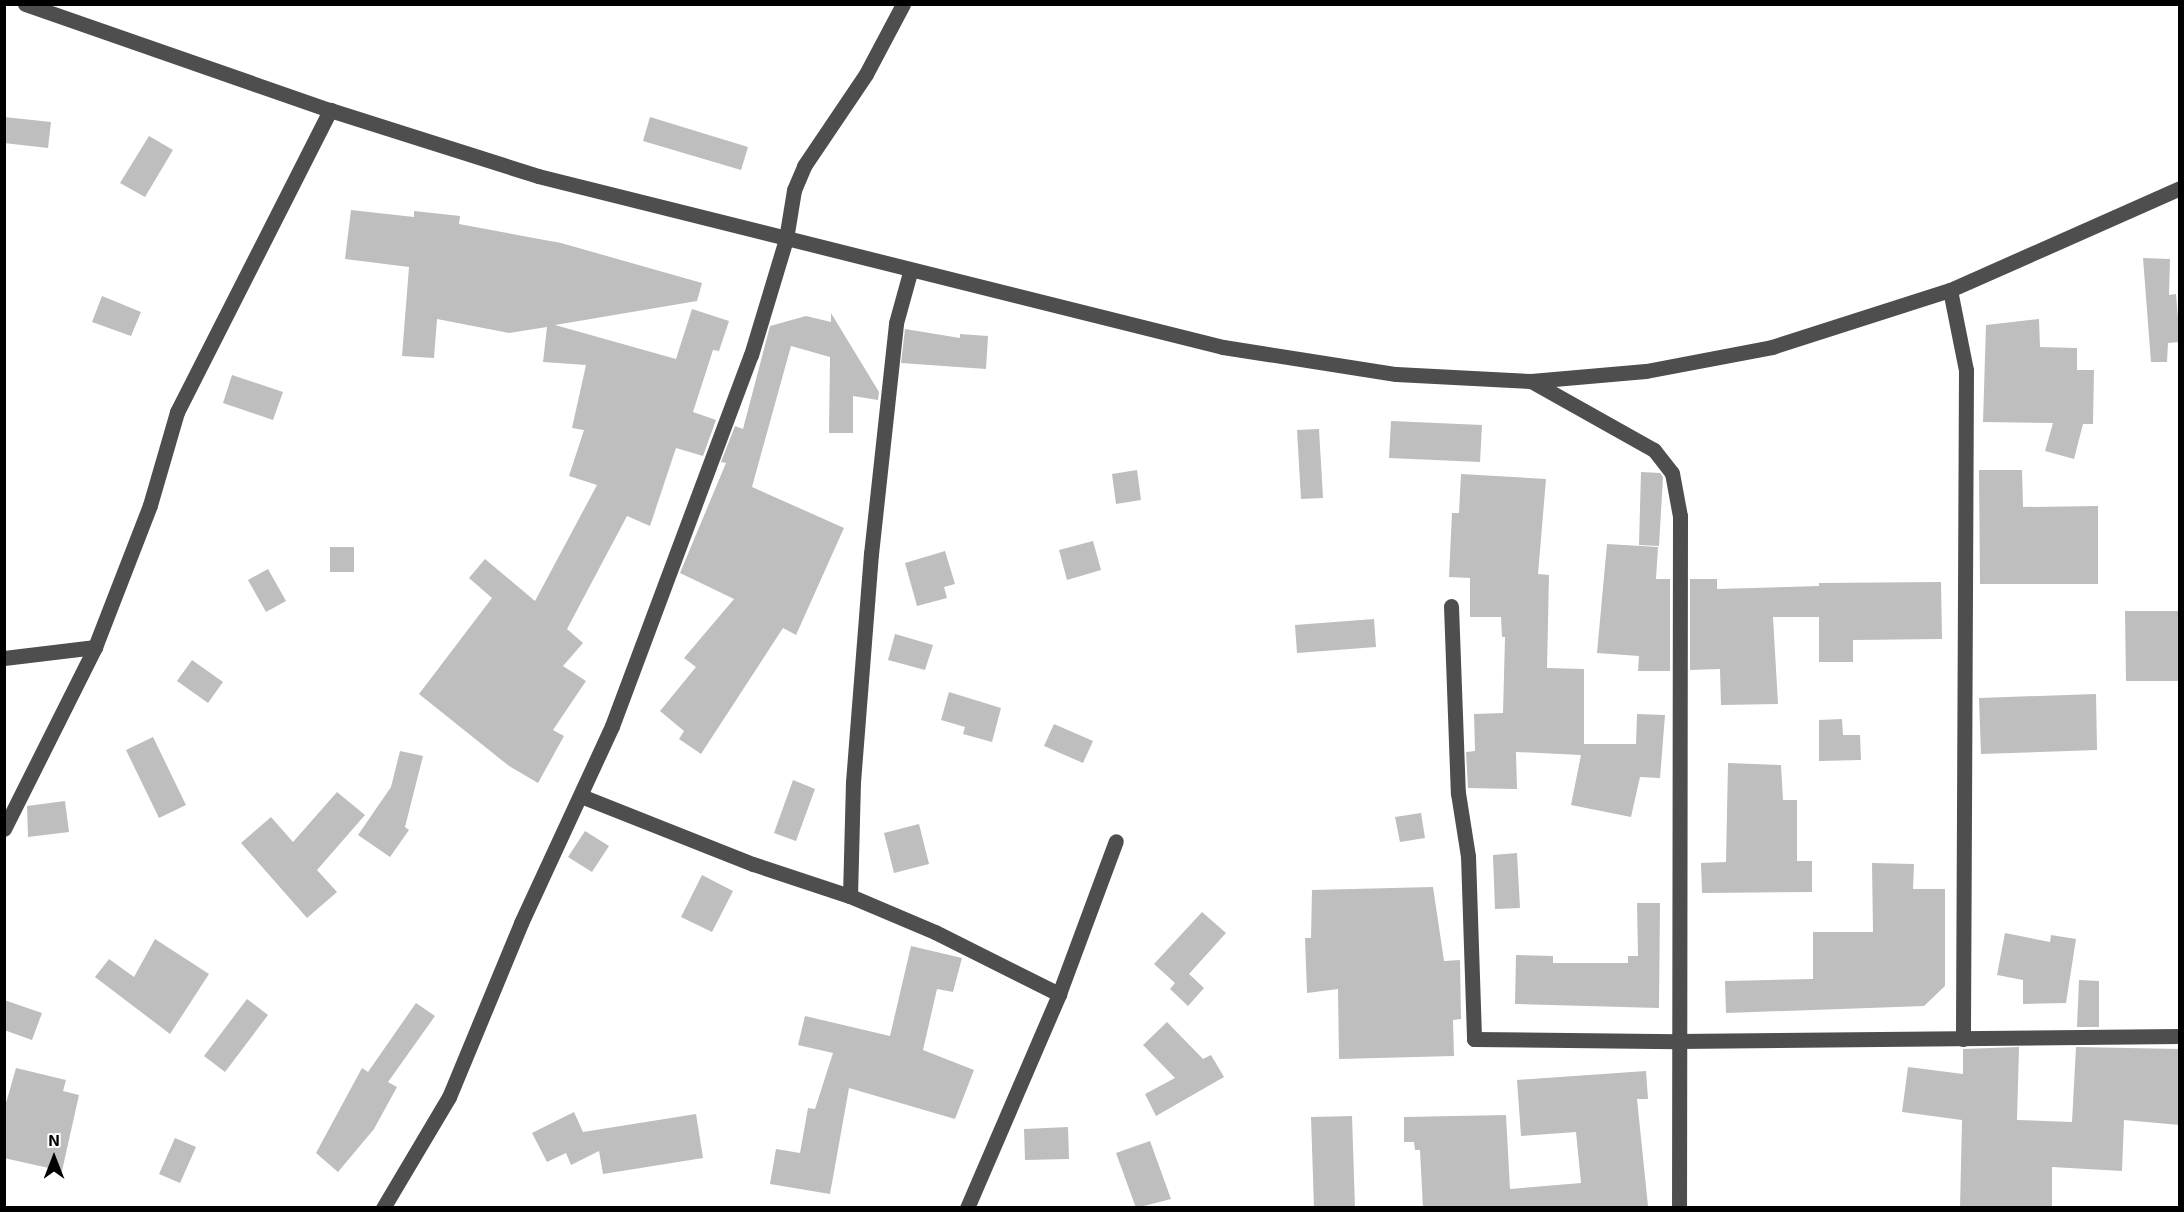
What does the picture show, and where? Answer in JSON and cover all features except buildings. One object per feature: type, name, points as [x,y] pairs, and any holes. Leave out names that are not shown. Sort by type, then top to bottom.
[{"type":"street","points":[[25,4],[330,110],[538,176],[910,272],[1223,347],[1396,374],[1531,381],[1646,371],[1772,347],[1950,290],[2180,188]]},
{"type":"street","points":[[382,1208],[449,1097],[521,923],[581,796],[637,662],[751,355],[786,240],[794,190],[804,166],[866,74],[903,4]]},
{"type":"street","points":[[4,829],[95,647],[150,505],[177,411],[330,110]]},
{"type":"street","points":[[850,896],[853,782],[871,554],[896,322],[910,272]]},
{"type":"street","points":[[1950,290],[1966,370],[1963,1039]]},
{"type":"street","points":[[1531,381],[1654,450],[1672,473],[1680,516],[1679,1208]]},
{"type":"street","points":[[1451,606],[1458,793],[1468,856],[1474,1039],[1678,1041],[2180,1036]]},
{"type":"street","points":[[4,658],[95,647]]},
{"type":"street","points":[[581,796],[753,864],[850,896],[935,932],[1059,994]]},
{"type":"street","points":[[967,1208],[1059,994],[1116,841]]}]
